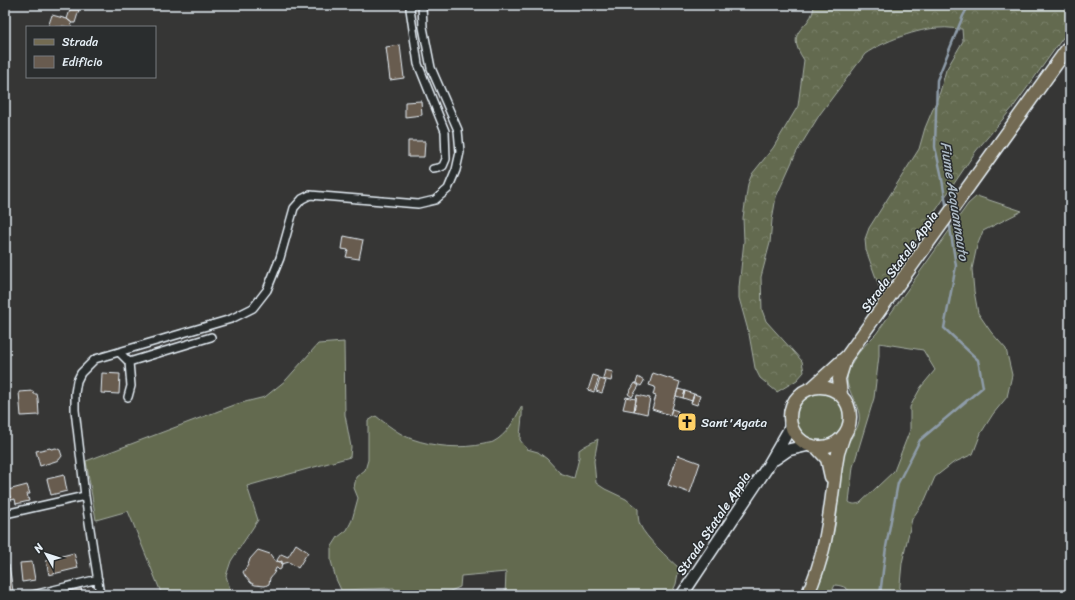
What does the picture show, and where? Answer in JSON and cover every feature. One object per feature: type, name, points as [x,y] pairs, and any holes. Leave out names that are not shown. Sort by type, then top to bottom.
[{"type":"main road","name":"Strada Statale Appia","points":[[790,424],[791,408],[794,400],[806,390],[813,387],[847,356],[1070,45]]},
{"type":"main road","name":"Strada Statale Appia","points":[[812,446],[826,446],[836,442],[844,436],[848,428],[850,414],[846,401],[841,394],[839,379],[847,356]]},
{"type":"main road","points":[[813,387],[828,387],[841,394]]},
{"type":"main road","points":[[790,424],[797,437],[812,446],[827,459],[832,488]]},
{"type":"main road","points":[[807,595],[814,582],[825,545],[838,453],[844,436]]},
{"type":"street","points":[[412,5],[410,9],[418,64],[445,131],[446,159],[443,166],[433,169]]},
{"type":"street","points":[[100,595],[85,496],[75,410],[75,393],[77,381],[81,373],[95,360],[231,319],[253,308],[267,290],[280,258],[294,208],[302,199],[310,195],[418,204],[435,200],[448,188],[456,170],[460,152],[458,130],[431,68],[423,27],[422,5]]},
{"type":"street","points":[[129,362],[210,337]]},
{"type":"street","points":[[120,353],[129,362],[131,386],[128,397]]},
{"type":"street","name":"Strada Statale Appia","points":[[682,595],[768,466],[790,428],[790,424]]},
{"type":"street","name":"Strada Statale Appia","points":[[768,466],[788,450],[812,446]]},
{"type":"street","points":[[5,514],[85,496]]},
{"type":"street","points":[[33,595],[98,579]]},
{"type":"green space","points":[[814,5],[1070,5],[1070,28],[1014,106],[976,151],[881,292],[866,250],[865,239],[869,228],[919,149],[925,128],[940,92],[946,70],[963,41],[962,29],[943,28],[922,30],[891,40],[865,54],[820,114],[796,153],[776,197],[770,243],[761,277],[762,310],[766,321],[802,361],[804,372],[797,380],[777,392],[760,378],[755,368],[749,334],[739,298],[744,241],[743,218],[748,184],[752,174],[773,148],[798,106],[804,60],[798,49],[796,41],[800,30],[809,20]]},
{"type":"green space","points":[[977,196],[1022,211],[983,231],[977,246],[972,269],[978,313],[991,332],[1006,349],[1012,375],[1007,397],[993,414],[981,433],[973,454],[953,463],[935,477],[925,500],[912,519],[902,563],[899,595],[852,595],[845,588],[835,585],[830,595],[815,595],[834,534],[838,508],[838,478],[842,458],[859,422],[858,410],[847,383],[847,375],[850,367],[864,346],[876,334],[968,204]],"holes":[[[879,343],[923,350],[935,370],[921,387],[910,407],[910,430],[894,471],[860,503],[850,503],[853,467],[874,398]]]},
{"type":"green space","points":[[344,342],[345,415],[351,447],[350,457],[247,486],[258,520],[231,561],[226,576],[232,595],[162,595],[128,511],[96,520],[86,461],[237,404],[265,397],[286,380],[318,344]]},
{"type":"green space","points":[[815,392],[825,392],[834,396],[840,402],[843,407],[843,425],[834,436],[825,440],[815,440],[806,436],[800,430],[796,421],[796,411],[800,402],[806,396]]},
{"type":"green space","points":[[522,406],[520,440],[527,449],[538,452],[547,459],[560,473],[574,478],[579,458],[579,450],[598,439],[594,461],[596,483],[626,499],[638,509],[640,525],[647,536],[679,568],[676,584],[671,595],[505,595],[506,572],[461,576],[460,587],[448,592],[449,595],[396,595],[394,588],[341,590],[331,561],[331,548],[338,537],[347,530],[352,520],[358,498],[354,488],[356,477],[365,470],[368,460],[368,421],[376,416],[398,432],[421,442],[457,447],[475,446],[491,443],[498,439],[510,426]]},
{"type":"building","points":[[70,10],[79,10],[75,23],[72,23],[67,19]]},
{"type":"building","points":[[52,15],[67,19],[72,23],[71,26],[48,26]]},
{"type":"building","points":[[400,45],[404,78],[390,80],[386,47]]},
{"type":"building","points":[[421,101],[422,115],[405,117],[405,102]]},
{"type":"building","points":[[408,141],[425,141],[424,157],[408,157]]},
{"type":"building","points":[[344,236],[363,240],[359,259],[346,257],[348,250],[342,249]]},
{"type":"building","points":[[605,370],[613,372],[611,381],[603,379]]},
{"type":"building","points":[[102,373],[120,374],[119,394],[101,393]]},
{"type":"building","points":[[653,373],[680,382],[670,415],[652,409],[656,396],[653,395],[655,387],[649,385]]},
{"type":"building","points":[[593,375],[599,377],[594,392],[588,390]]},
{"type":"building","points":[[638,377],[644,381],[641,386],[636,383]]},
{"type":"building","points":[[600,379],[606,381],[602,393],[596,391]]},
{"type":"building","points":[[635,383],[639,386],[632,397],[628,394]]},
{"type":"building","points":[[678,389],[685,391],[683,398],[676,396]]},
{"type":"building","points":[[33,391],[34,394],[37,394],[39,415],[21,416],[19,392]]},
{"type":"building","points":[[685,391],[694,394],[692,401],[683,398]]},
{"type":"building","points":[[694,394],[700,396],[697,405],[691,403]]},
{"type":"building","points":[[637,395],[650,398],[647,414],[634,411]]},
{"type":"building","points":[[626,397],[636,399],[634,411],[623,409]]},
{"type":"building","points":[[672,409],[678,411],[676,417],[670,415]]},
{"type":"building","name":"Sant'Agata","points":[[683,416],[693,419],[691,427],[681,424]]},
{"type":"building","points":[[50,448],[60,450],[62,456],[59,460],[40,466],[36,451]]},
{"type":"building","points":[[678,455],[700,463],[690,493],[668,485]]},
{"type":"building","points":[[64,475],[67,491],[51,495],[47,479]]},
{"type":"building","points":[[27,485],[30,494],[27,494],[29,501],[16,504],[15,499],[11,500],[8,490]]},
{"type":"building","points":[[296,544],[308,552],[298,568],[289,562],[282,564],[282,561],[279,562],[277,560],[281,554],[288,557]]},
{"type":"building","points":[[258,550],[270,554],[275,561],[282,562],[281,569],[279,570],[276,568],[270,578],[269,584],[265,586],[251,583],[243,572],[250,559]]},
{"type":"building","points":[[74,553],[78,568],[49,575],[46,560]]},
{"type":"building","points":[[32,562],[35,580],[22,582],[20,563]]},
{"type":"building","points":[[9,565],[13,591],[5,592],[5,566]]},
{"type":"building","points":[[81,588],[83,595],[52,595]]},
{"type":"waterway","name":"Fiume Acquannauto","points":[[947,210],[935,147],[937,80],[963,16],[969,5]]},
{"type":"waterway","name":"Fiume Acquannauto","points":[[880,595],[886,547],[898,483],[920,440],[983,387],[978,360],[944,328],[956,266],[949,221]]},
{"type":"place","name":"Sant'Agata","points":[[687,422]]}]
